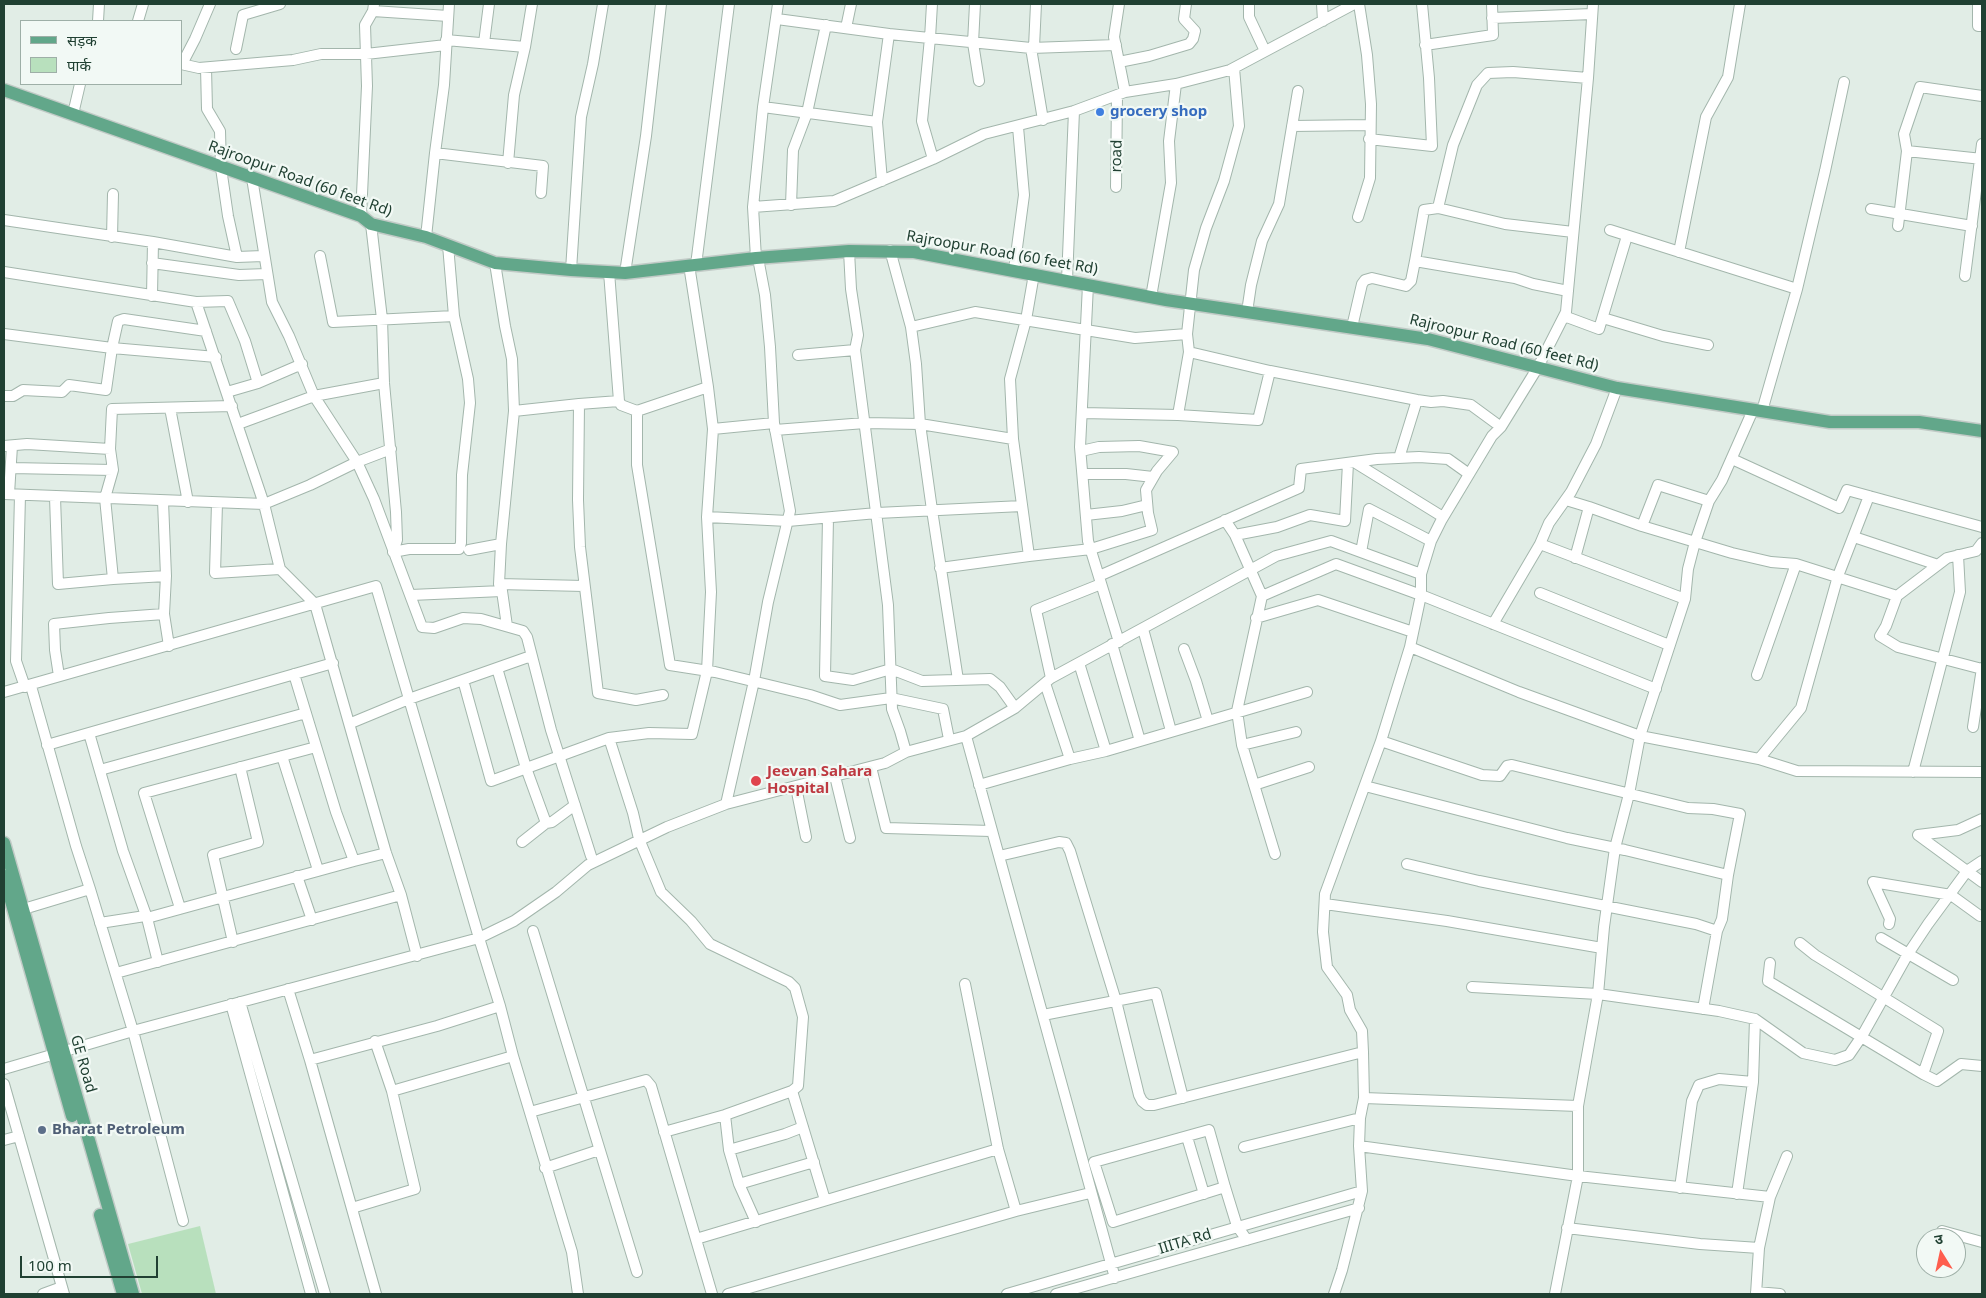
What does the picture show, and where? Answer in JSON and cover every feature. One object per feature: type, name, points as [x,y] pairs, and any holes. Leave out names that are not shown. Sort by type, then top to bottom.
[{"type":"main road","name":"Rajroopur Road (60 feet Rd)","points":[[4,90],[366,220],[426,237],[495,263],[571,270],[625,272],[757,258],[849,251],[890,250],[914,252],[1190,304],[1428,339],[1617,388],[1830,422],[1919,422],[1982,432]]},
{"type":"main road","name":"GE Road","points":[[4,843],[18,910],[127,1291]]},
{"type":"main road","name":"GE Road","points":[[4,876],[18,910]]},
{"type":"street","points":[[98,20],[99,4]]},
{"type":"street","points":[[138,20],[143,4]]},
{"type":"street","points":[[182,62],[195,39],[210,4]]},
{"type":"street","points":[[236,49],[243,15],[280,4]]},
{"type":"street","points":[[426,237],[444,85],[449,4]]},
{"type":"street","points":[[484,43],[489,4]]},
{"type":"street","points":[[508,163],[514,95],[526,48],[532,4]]},
{"type":"street","points":[[571,270],[581,117],[593,64],[603,4]]},
{"type":"street","points":[[625,272],[646,136],[661,4]]},
{"type":"street","points":[[463,680],[491,780],[609,738],[649,733],[692,734],[707,671],[711,592],[707,517],[713,429],[692,265],[729,4]]},
{"type":"street","points":[[726,804],[754,681],[768,602],[790,511],[775,427],[765,295],[757,258],[753,207],[763,107],[778,4]]},
{"type":"street","points":[[846,28],[851,4]]},
{"type":"street","points":[[932,4],[922,121],[933,159]]},
{"type":"street","points":[[975,4],[973,43],[978,81]]},
{"type":"street","points":[[1036,4],[1032,48],[1043,120]]},
{"type":"street","name":"road","points":[[1116,187],[1121,94],[1119,62],[1114,37],[1119,4]]},
{"type":"street","points":[[1119,62],[1157,54],[1189,44],[1195,31],[1184,19],[1186,4]]},
{"type":"street","points":[[1249,4],[1249,17],[1265,51]]},
{"type":"street","points":[[1322,4],[1323,21]]},
{"type":"street","points":[[753,207],[791,206],[834,201],[933,159],[984,134],[1018,127],[1074,111],[1121,94],[1176,84],[1234,68],[1354,4]]},
{"type":"street","points":[[1358,217],[1370,178],[1369,139],[1371,104],[1367,55],[1359,4]]},
{"type":"street","points":[[1369,139],[1432,146],[1429,78],[1422,4]]},
{"type":"street","points":[[1426,44],[1493,35],[1492,4]]},
{"type":"street","points":[[1679,252],[1706,116],[1728,77],[1740,4]]},
{"type":"street","points":[[1978,4],[1978,26],[1982,26]]},
{"type":"street","points":[[393,552],[396,544],[397,529],[384,384],[382,319],[366,220],[367,86],[365,24],[373,8],[448,16]]},
{"type":"street","points":[[1334,1294],[1359,1208],[1362,1191],[1359,1146],[1360,1118],[1364,1098],[1363,1052],[1362,1032],[1350,1010],[1348,995],[1327,967],[1323,932],[1325,894],[1381,741],[1410,647],[1420,595],[1421,574],[1432,541],[1443,517],[1492,436],[1501,427],[1538,367],[1566,312],[1593,9],[1492,18]]},
{"type":"street","points":[[777,18],[889,34],[1032,48],[1116,46]]},
{"type":"street","points":[[791,206],[793,150],[806,113],[826,25]]},
{"type":"street","points":[[882,180],[877,122],[889,34]]},
{"type":"street","points":[[182,64],[206,68],[293,60],[321,54],[366,54],[446,42],[484,43],[526,48]]},
{"type":"street","points":[[206,68],[207,109],[220,131],[221,168],[228,216],[237,257]]},
{"type":"street","points":[[1178,415],[1189,352],[1187,334],[1194,270],[1206,228],[1224,180],[1239,126],[1234,68]]},
{"type":"street","points":[[1438,208],[1453,145],[1477,86],[1488,73],[1513,72],[1588,78]]},
{"type":"street","points":[[1556,1294],[1578,1176],[1578,1106],[1598,994],[1615,848],[1629,794],[1640,736],[1685,599],[1688,569],[1708,501],[1722,480],[1757,410],[1796,289],[1825,171],[1844,82]]},
{"type":"street","points":[[1151,297],[1171,183],[1169,140],[1176,84]]},
{"type":"street","points":[[72,114],[80,85]]},
{"type":"street","points":[[1898,226],[1907,151],[1904,134],[1920,87],[1982,96]]},
{"type":"street","points":[[1246,312],[1250,285],[1262,241],[1278,204],[1298,91]]},
{"type":"street","points":[[763,107],[877,122]]},
{"type":"street","points":[[1067,280],[1074,111]]},
{"type":"street","points":[[1292,126],[1370,126]]},
{"type":"street","points":[[1014,270],[1024,195],[1018,127]]},
{"type":"street","points":[[1965,276],[1982,144]]},
{"type":"street","points":[[1907,151],[1981,159]]},
{"type":"street","points":[[435,153],[543,166],[541,193]]},
{"type":"street","points":[[252,178],[263,256],[272,302],[302,364],[314,396],[356,462],[374,499],[422,627],[434,628],[463,618],[480,619],[523,631],[527,637],[559,756],[591,856]]},
{"type":"street","points":[[112,237],[113,194]]},
{"type":"street","points":[[1352,327],[1362,284],[1365,280],[1372,278],[1406,286],[1411,280],[1424,210],[1438,208],[1504,224],[1573,232]]},
{"type":"street","points":[[1871,209],[1972,226]]},
{"type":"street","points":[[4,220],[153,242],[237,257],[263,256]]},
{"type":"street","points":[[1610,230],[1796,289]]},
{"type":"street","points":[[1564,316],[1599,329],[1627,236]]},
{"type":"street","points":[[152,296],[153,242]]},
{"type":"street","points":[[393,552],[409,549],[459,549],[461,543],[462,476],[470,403],[468,379],[454,316],[448,245]]},
{"type":"street","points":[[890,250],[911,327],[916,364],[920,424],[958,680]]},
{"type":"street","points":[[849,251],[850,289],[858,335],[855,350],[888,605],[892,709],[906,752]]},
{"type":"street","points":[[320,256],[333,322],[454,316]]},
{"type":"street","points":[[1415,261],[1515,278],[1532,284],[1568,291]]},
{"type":"street","points":[[495,263],[504,326],[512,360],[514,412],[501,544],[500,588],[507,626]]},
{"type":"street","points":[[152,264],[240,275],[266,274]]},
{"type":"street","points":[[4,272],[196,302],[228,301],[245,341],[258,382]]},
{"type":"street","points":[[609,272],[619,400],[621,405],[636,411],[708,387]]},
{"type":"street","points":[[1029,556],[1013,439],[1010,379],[1026,320],[1034,274]]},
{"type":"street","points":[[1088,284],[1081,451],[1086,515],[1090,549],[1100,580],[1140,741]]},
{"type":"street","points":[[196,302],[264,504],[280,569],[315,604],[386,853],[401,895],[417,956]]},
{"type":"street","points":[[911,327],[975,312],[1135,338],[1187,334]]},
{"type":"street","points":[[1603,318],[1662,336],[1708,345]]},
{"type":"street","points":[[4,396],[13,396],[23,390],[62,392],[69,385],[106,390],[118,321],[124,319],[206,331]]},
{"type":"street","points":[[4,334],[112,348],[216,357]]},
{"type":"street","points":[[798,355],[855,350]]},
{"type":"street","points":[[1189,352],[1270,371],[1417,400],[1470,405],[1501,427]]},
{"type":"street","points":[[227,392],[302,364]]},
{"type":"street","points":[[1082,413],[1178,415],[1258,420],[1270,371]]},
{"type":"street","points":[[238,424],[314,396],[384,384]]},
{"type":"street","points":[[1493,624],[1540,544],[1549,523],[1566,500],[1596,444],[1617,388]]},
{"type":"street","points":[[514,412],[619,400]]},
{"type":"street","points":[[1400,458],[1417,400]]},
{"type":"street","points":[[579,404],[578,500],[584,586],[598,694],[636,700],[663,695]]},
{"type":"street","points":[[113,579],[105,498],[113,470],[110,449],[112,409],[232,406]]},
{"type":"street","points":[[170,408],[188,502]]},
{"type":"street","points":[[636,411],[637,465],[670,665],[754,681],[840,705],[891,698],[943,709],[949,739]]},
{"type":"street","points":[[713,429],[865,423],[920,424],[1013,439]]},
{"type":"street","points":[[110,449],[27,444],[8,446],[11,468],[6,494],[264,504],[310,486],[356,462],[391,449]]},
{"type":"street","points":[[940,568],[1090,549],[1152,530],[1146,490],[1173,452],[1139,446],[1099,447],[1081,451]]},
{"type":"street","points":[[1070,758],[1048,681],[1036,610],[1225,520],[1299,488],[1301,469],[1351,462],[1419,457],[1448,460],[1469,474]]},
{"type":"street","points":[[1732,459],[1839,508],[1847,490],[1982,526]]},
{"type":"street","points":[[1351,462],[1443,517]]},
{"type":"street","points":[[1235,535],[1277,527],[1310,515],[1345,521],[1351,462]]},
{"type":"street","points":[[11,468],[113,470]]},
{"type":"street","points":[[1083,474],[1126,474],[1154,477]]},
{"type":"street","points":[[1642,526],[1658,485],[1708,501]]},
{"type":"street","points":[[20,496],[16,661],[28,686],[47,744],[76,846],[133,1030],[183,1221]]},
{"type":"street","points":[[1759,759],[1801,708],[1838,576],[1869,496]]},
{"type":"street","points":[[55,497],[58,584],[166,576]]},
{"type":"street","points":[[1566,500],[1732,554],[1796,564],[1897,596]]},
{"type":"street","points":[[163,501],[166,576],[164,614],[169,646]]},
{"type":"street","points":[[217,503],[215,572],[280,569]]},
{"type":"street","points":[[1086,515],[1122,511],[1147,505]]},
{"type":"street","points":[[707,517],[788,522],[877,513],[1022,506]]},
{"type":"street","points":[[1575,558],[1589,507]]},
{"type":"street","points":[[1361,552],[1369,509],[1432,541]]},
{"type":"street","points":[[828,518],[825,676],[853,680],[891,669],[922,681],[990,679],[1000,686],[1015,708]]},
{"type":"street","points":[[1225,520],[1235,535],[1262,596],[1237,712],[1242,745],[1275,854]]},
{"type":"street","points":[[1854,537],[1938,565]]},
{"type":"street","points":[[4,1069],[133,1030],[479,938],[514,920],[556,892],[588,866],[639,839],[726,804],[885,763],[906,752],[966,736],[1015,708],[1048,681],[1079,663],[1276,556],[1330,541],[1421,574]]},
{"type":"street","points":[[1973,727],[1982,669],[1898,647],[1880,636],[1886,626],[1897,596],[1947,558],[1976,551],[1982,542]]},
{"type":"street","points":[[469,550],[501,544]]},
{"type":"street","points":[[1540,544],[1685,599]]},
{"type":"street","points":[[1913,772],[1960,592],[1958,555]]},
{"type":"street","points":[[1262,596],[1336,564],[1420,595],[1656,689]]},
{"type":"street","points":[[1756,675],[1796,564]]},
{"type":"street","points":[[4,692],[376,586],[500,1006],[545,1168],[572,1252],[578,1294]]},
{"type":"street","points":[[411,594],[500,588],[584,586]]},
{"type":"street","points":[[1540,593],[1669,645]]},
{"type":"street","points":[[1256,618],[1318,600],[1413,632]]},
{"type":"street","points":[[60,676],[55,650],[54,624],[164,614]]},
{"type":"street","points":[[1143,629],[1171,731]]},
{"type":"street","points":[[1410,647],[1519,692],[1640,736],[1759,759],[1797,771],[1982,772]]},
{"type":"street","points":[[1184,649],[1208,720]]},
{"type":"street","points":[[350,723],[409,699],[531,656]]},
{"type":"street","points":[[47,744],[333,663]]},
{"type":"street","points":[[1079,663],[1106,751]]},
{"type":"street","points":[[497,668],[526,768],[546,823]]},
{"type":"street","points":[[294,674],[354,860]]},
{"type":"street","points":[[979,785],[1070,758],[1106,751],[1307,692]]},
{"type":"street","points":[[100,770],[306,713]]},
{"type":"street","points":[[1242,745],[1296,732]]},
{"type":"street","points":[[89,733],[158,962]]},
{"type":"street","points":[[966,736],[1044,1015],[1090,1193],[1115,1278]]},
{"type":"street","points":[[609,738],[633,813],[639,839],[661,892],[691,921],[710,944],[789,982],[795,988],[803,1017],[798,1086],[792,1091],[725,1115],[664,1132]]},
{"type":"street","points":[[1381,741],[1482,775],[1500,776],[1507,766],[1512,765],[1688,808],[1713,809],[1740,814],[1722,918],[1717,930],[1703,1009]]},
{"type":"street","points":[[180,908],[144,793],[316,747]]},
{"type":"street","points":[[282,756],[318,870]]},
{"type":"street","points":[[233,942],[213,856],[258,842],[240,767]]},
{"type":"street","points":[[870,767],[886,828],[991,830]]},
{"type":"street","points":[[1254,785],[1309,767]]},
{"type":"street","points":[[835,776],[850,838]]},
{"type":"street","points":[[1365,786],[1567,838],[1728,875]]},
{"type":"street","points":[[796,787],[806,837]]},
{"type":"street","points":[[522,842],[546,823],[552,822],[567,809],[575,805]]},
{"type":"street","points":[[1982,819],[1958,830],[1918,835],[1982,882]]},
{"type":"street","points":[[999,856],[1059,842],[1066,843],[1116,1001],[1139,1095],[1142,1101],[1147,1104],[1154,1105],[1363,1052]]},
{"type":"street","points":[[100,923],[146,917],[386,853]]},
{"type":"street","points":[[1472,987],[1598,994],[1703,1009],[1755,1019],[1803,1053],[1835,1060],[1849,1055],[1885,997],[1908,954],[1928,924],[1967,871],[1982,861]]},
{"type":"street","points":[[1407,864],[1479,881],[1696,924],[1717,930]]},
{"type":"street","points":[[297,876],[312,920]]},
{"type":"street","points":[[1889,924],[1890,920],[1872,882],[1951,895],[1980,916]]},
{"type":"street","points":[[18,910],[90,889]]},
{"type":"street","points":[[116,973],[401,895]]},
{"type":"street","points":[[1325,904],[1447,921],[1602,948]]},
{"type":"street","points":[[533,931],[637,1272]]},
{"type":"street","points":[[1881,938],[1953,980]]},
{"type":"street","points":[[1800,943],[1815,955],[1938,1031],[1923,1074]]},
{"type":"street","points":[[1770,963],[1768,981],[1923,1074],[1938,1081],[1961,1064],[1982,1066]]},
{"type":"street","points":[[965,984],[998,1149],[1016,1211]]},
{"type":"street","points":[[288,989],[376,1294]]},
{"type":"street","points":[[1044,1015],[1156,993],[1183,1098]]},
{"type":"street","points":[[235,1003],[311,1294]]},
{"type":"street","points":[[235,1003],[325,1294]]},
{"type":"street","points":[[310,1060],[375,1041],[437,1026],[500,1006]]},
{"type":"street","points":[[1738,1194],[1753,1082],[1755,1019]]},
{"type":"street","points":[[352,1208],[415,1188],[392,1091],[375,1041]]},
{"type":"street","points":[[392,1091],[513,1056]]},
{"type":"street","points":[[1680,1188],[1692,1101],[1699,1085],[1719,1079],[1753,1082]]},
{"type":"street","points":[[530,1112],[646,1080],[651,1086],[712,1294]]},
{"type":"street","points":[[4,1084],[63,1291],[43,1294]]},
{"type":"street","points":[[792,1091],[826,1200]]},
{"type":"street","points":[[1364,1098],[1578,1106]]},
{"type":"street","points":[[725,1115],[729,1150],[739,1184],[756,1222]]},
{"type":"street","points":[[1244,1147],[1360,1118]]},
{"type":"street","points":[[729,1150],[803,1127]]},
{"type":"street","points":[[1225,1187],[1113,1222],[1094,1162],[1208,1130],[1225,1187],[1236,1226],[1247,1240]]},
{"type":"street","points":[[4,1140],[19,1136]]},
{"type":"street","points":[[1187,1137],[1204,1194]]},
{"type":"street","points":[[1359,1146],[1578,1176],[1770,1197]]},
{"type":"street","points":[[696,1239],[998,1149]]},
{"type":"street","points":[[545,1168],[599,1150]]},
{"type":"street","points":[[1780,1294],[1756,1293],[1759,1248],[1770,1197],[1787,1156]]},
{"type":"street","points":[[739,1184],[814,1162]]},
{"type":"street","name":"IIITA Rd","points":[[1007,1294],[1362,1191]]},
{"type":"street","points":[[728,1294],[1016,1211],[1090,1193]]},
{"type":"street","name":"IIITA Rd","points":[[1056,1294],[1359,1208]]},
{"type":"street","points":[[1567,1228],[1700,1244],[1759,1248]]},
{"type":"street","points":[[1966,1238],[1982,1242]]},
{"type":"green space","points":[[200,1226],[216,1294],[142,1294],[128,1244]]},
{"type":"place","name":"grocery shop","points":[[1100,112]]},
{"type":"place","name":"Jeevan Sahara Hospital","points":[[756,781]]},
{"type":"place","name":"Bharat Petroleum","points":[[42,1130]]}]
